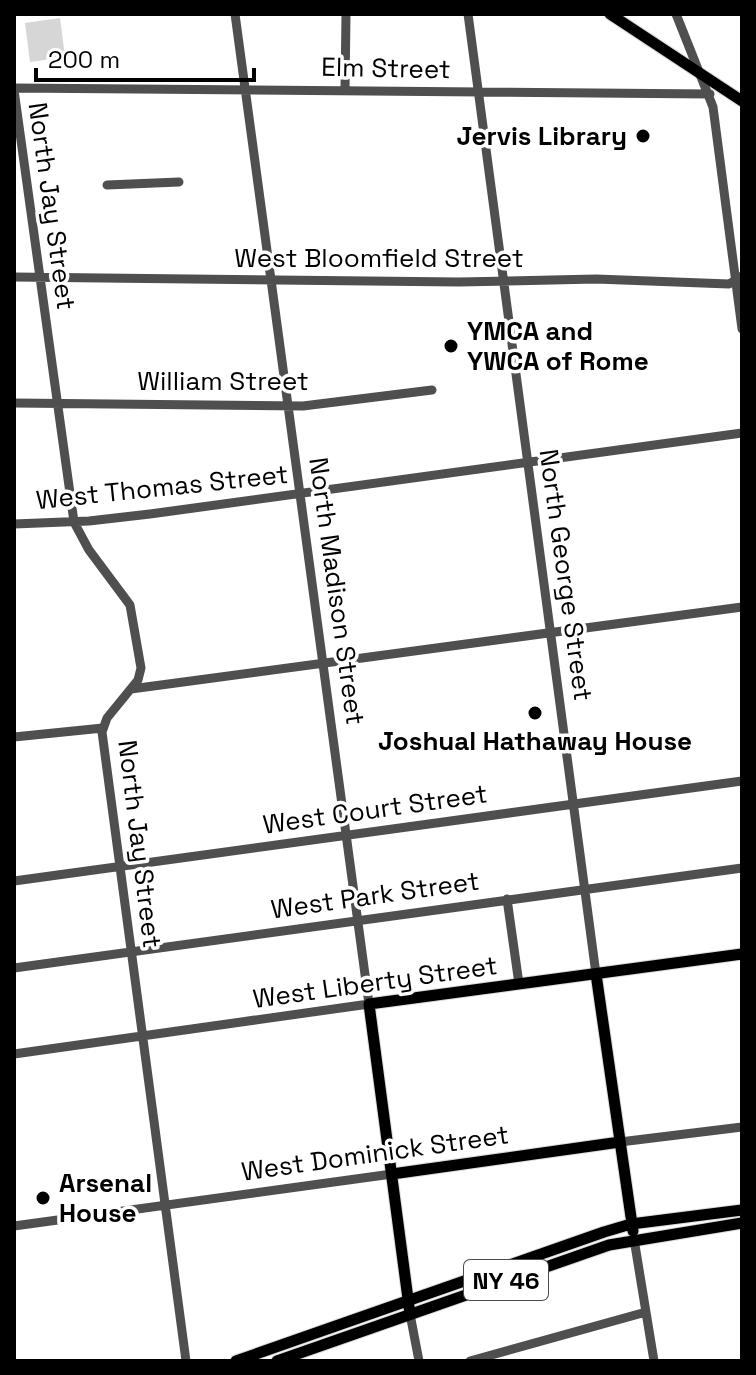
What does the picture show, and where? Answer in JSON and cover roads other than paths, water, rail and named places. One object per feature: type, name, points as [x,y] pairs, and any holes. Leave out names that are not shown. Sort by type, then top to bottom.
[{"type":"main road","points":[[610,14],[742,101]]},
{"type":"main road","name":"West Liberty Street","points":[[369,1004],[742,954]]},
{"type":"main road","name":"North George Street","points":[[596,974],[634,1239]]},
{"type":"main road","name":"North Madison Street","points":[[369,1004],[410,1314]]},
{"type":"main road","name":"West Dominick Street","points":[[392,1174],[620,1142]]},
{"type":"main road","name":"NY 46","points":[[236,1361],[631,1224],[742,1210]]},
{"type":"main road","name":"NY 46","points":[[277,1361],[634,1239],[742,1223]]},
{"type":"street","name":"North Madison Street","points":[[235,14],[369,1004]]},
{"type":"street","points":[[345,89],[346,14]]},
{"type":"street","name":"North George Street","points":[[468,14],[553,633],[596,974]]},
{"type":"street","points":[[676,14],[710,94],[739,278],[742,329]]},
{"type":"street","name":"Elm Street","points":[[14,89],[246,88],[710,94]]},
{"type":"street","name":"North Jay Street","points":[[14,89],[74,522],[89,550],[130,605],[141,668],[131,689],[107,718],[103,728],[140,1035],[186,1361]]},
{"type":"street","points":[[107,185],[179,182]]},
{"type":"street","name":"West Bloomfield Street","points":[[14,277],[505,282],[739,278]]},
{"type":"street","name":"William Street","points":[[14,403],[289,405],[432,390]]},
{"type":"street","name":"West Thomas Street","points":[[14,524],[74,522],[301,494],[742,433]]},
{"type":"street","points":[[131,689],[742,607]]},
{"type":"street","points":[[14,737],[103,728]]},
{"type":"street","name":"West Court Street","points":[[14,881],[742,781]]},
{"type":"street","name":"West Park Street","points":[[14,968],[742,868]]},
{"type":"street","points":[[507,899],[519,984]]},
{"type":"street","name":"West Liberty Street","points":[[14,1054],[369,1004]]},
{"type":"street","name":"West Dominick Street","points":[[620,1142],[742,1127]]},
{"type":"street","name":"West Dominick Street","points":[[14,1226],[392,1174]]},
{"type":"street","points":[[634,1239],[654,1361]]},
{"type":"street","points":[[470,1361],[646,1312]]},
{"type":"street","points":[[410,1314],[419,1361]]},
{"type":"place","name":"Jervis Library","points":[[643,136]]},
{"type":"place","name":"YMCA and YWCA of Rome","points":[[451,346]]},
{"type":"place","name":"Joshual Hathaway House","points":[[535,713]]},
{"type":"place","name":"Arsenal House","points":[[43,1198]]}]
